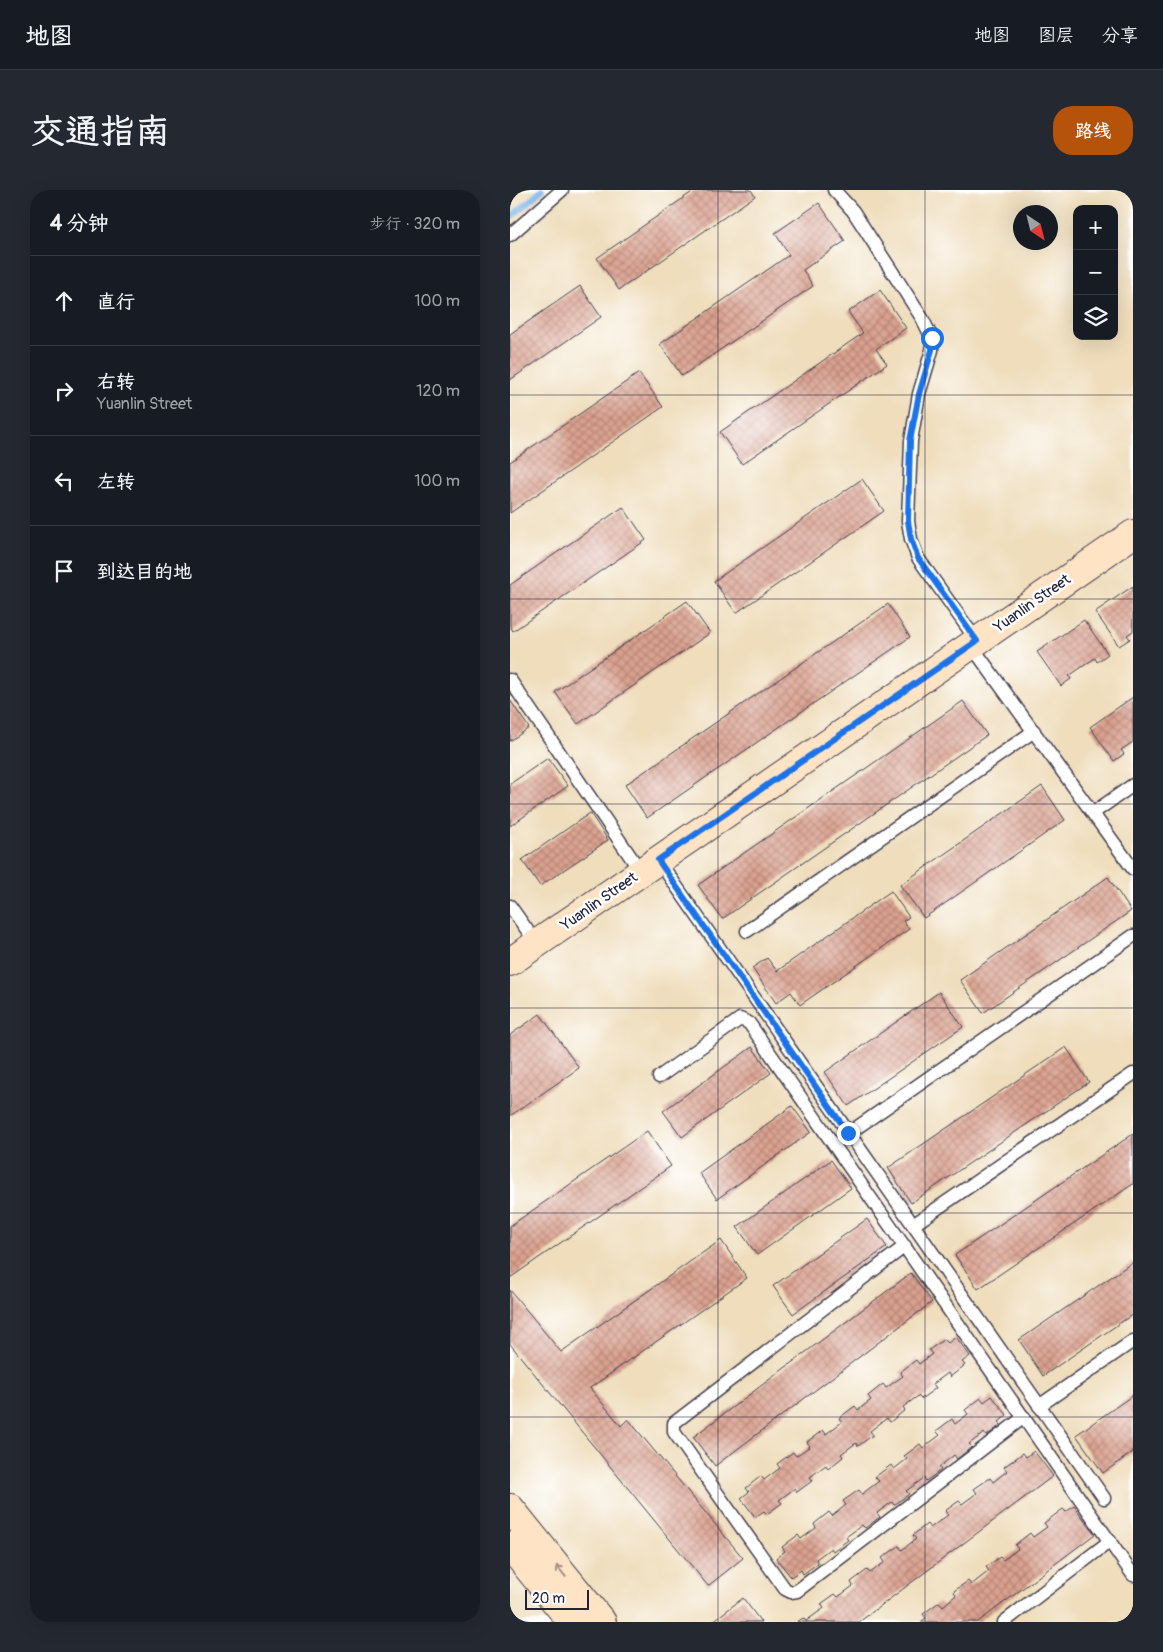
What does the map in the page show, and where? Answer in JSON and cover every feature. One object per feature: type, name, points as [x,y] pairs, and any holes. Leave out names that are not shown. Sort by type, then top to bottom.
[{"type":"street","name":"Yuanlin Street","points":[[510,962],[1133,534]]},
{"type":"street","points":[[510,1508],[602,1622]]},
{"type":"street","points":[[510,1546],[572,1622]]},
{"type":"lane","points":[[510,235],[562,190]]},
{"type":"lane","points":[[834,190],[853,210],[922,318],[932,338],[932,350],[919,394],[910,441],[908,521],[911,539],[918,558],[1034,731],[1133,869]]},
{"type":"lane","points":[[510,680],[848,1133],[1104,1498]]},
{"type":"lane","points":[[747,931],[1034,731]]},
{"type":"lane","points":[[1093,813],[1133,785]]},
{"type":"lane","points":[[510,906],[537,944]]},
{"type":"lane","points":[[848,1133],[1133,936]]},
{"type":"lane","points":[[659,1077],[740,1019],[749,1023],[1133,1574]]},
{"type":"lane","points":[[913,1225],[1133,1074]]},
{"type":"lane","points":[[905,1246],[674,1423],[674,1432],[785,1589],[791,1592],[798,1590],[1024,1417]]},
{"type":"lane","points":[[1039,1406],[1133,1341]]},
{"type":"lane","points":[[1004,1622],[1110,1541]]},
{"type":"building","points":[[695,190],[751,190],[755,196],[619,290],[597,258]]},
{"type":"building","points":[[819,203],[845,241],[803,270],[813,286],[682,376],[660,344],[789,255],[775,233]]},
{"type":"building","points":[[580,286],[601,317],[510,380],[510,334]]},
{"type":"building","points":[[880,290],[906,328],[876,349],[887,364],[742,464],[720,432],[863,333],[848,312]]},
{"type":"building","points":[[639,373],[663,407],[510,513],[510,462]]},
{"type":"building","points":[[862,479],[884,511],[736,613],[714,581]]},
{"type":"building","points":[[623,507],[646,540],[513,631],[510,626],[510,585]]},
{"type":"building","points":[[1133,586],[1133,631],[1127,635],[1130,639],[1119,646],[1095,612]]},
{"type":"building","points":[[687,601],[710,633],[578,724],[555,692]]},
{"type":"building","points":[[888,604],[910,637],[647,818],[625,785]]},
{"type":"building","points":[[1084,620],[1108,654],[1097,662],[1095,658],[1069,676],[1071,679],[1061,686],[1037,652]]},
{"type":"building","points":[[1133,697],[1133,742],[1121,750],[1124,754],[1114,761],[1090,727]]},
{"type":"building","points":[[510,700],[529,728],[510,741]]},
{"type":"building","points":[[963,701],[987,735],[722,919],[698,885]]},
{"type":"building","points":[[548,758],[568,786],[510,826],[510,784]]},
{"type":"building","points":[[1042,786],[1065,820],[924,918],[900,885]]},
{"type":"building","points":[[590,813],[608,840],[540,886],[522,860]]},
{"type":"building","points":[[1108,877],[1131,911],[983,1013],[960,980]]},
{"type":"building","points":[[891,891],[909,917],[903,921],[909,929],[800,1005],[791,992],[776,1003],[752,968],[767,958],[777,971]]},
{"type":"building","points":[[939,992],[963,1027],[848,1106],[825,1072]]},
{"type":"building","points":[[540,1014],[579,1068],[510,1116],[510,1035]]},
{"type":"building","points":[[752,1047],[771,1073],[682,1137],[663,1111]]},
{"type":"building","points":[[1066,1047],[1089,1082],[911,1203],[888,1168]]},
{"type":"building","points":[[792,1106],[811,1132],[717,1199],[699,1173]]},
{"type":"building","points":[[647,1131],[671,1166],[510,1278],[510,1226]]},
{"type":"building","points":[[1133,1134],[1133,1184],[978,1289],[955,1255]]},
{"type":"building","points":[[831,1160],[851,1188],[757,1255],[737,1227]]},
{"type":"building","points":[[867,1219],[887,1247],[793,1314],[773,1286]]},
{"type":"building","points":[[721,1240],[747,1278],[590,1388],[621,1426],[628,1419],[743,1558],[708,1586],[510,1344],[510,1290],[561,1352]]},
{"type":"building","points":[[1133,1262],[1133,1314],[1043,1376],[1019,1340]]},
{"type":"building","points":[[911,1273],[932,1302],[715,1466],[693,1437]]},
{"type":"building","points":[[956,1337],[970,1356],[962,1362],[965,1365],[950,1377],[948,1373],[933,1384],[936,1388],[921,1399],[918,1396],[903,1407],[905,1410],[890,1422],[887,1418],[870,1431],[873,1435],[858,1446],[856,1443],[841,1454],[843,1457],[828,1469],[826,1465],[810,1477],[812,1481],[797,1492],[795,1488],[779,1500],[782,1503],[767,1514],[764,1511],[755,1517],[741,1498],[749,1492],[746,1488],[761,1476],[764,1480],[780,1468],[777,1464],[793,1452],[796,1456],[810,1446],[807,1442],[823,1430],[826,1434],[842,1422],[839,1418],[855,1406],[858,1410],[871,1400],[868,1396],[883,1384],[886,1388],[903,1376],[900,1372],[916,1360],[919,1364],[932,1354],[929,1350],[944,1339],[948,1343]]},
{"type":"building","points":[[1133,1395],[1133,1452],[1103,1473],[1076,1435]]},
{"type":"building","points":[[992,1396],[1007,1415],[999,1422],[1001,1425],[986,1436],[984,1433],[969,1444],[972,1447],[957,1459],[954,1455],[939,1467],[941,1470],[926,1481],[924,1478],[906,1491],[909,1494],[894,1505],[892,1502],[877,1513],[880,1517],[865,1528],[862,1525],[846,1537],[848,1540],[833,1551],[831,1548],[816,1559],[818,1563],[803,1574],[801,1570],[791,1577],[776,1558],[785,1551],[782,1547],[798,1535],[801,1539],[816,1528],[814,1524],[829,1512],[832,1516],[846,1505],[843,1501],[859,1490],[862,1494],[879,1481],[875,1477],[891,1465],[894,1469],[907,1459],[904,1456],[920,1444],[923,1448],[940,1435],[936,1431],[952,1419],[955,1424],[968,1414],[965,1410],[981,1398],[984,1402]]},
{"type":"building","points":[[1034,1451],[1053,1476],[859,1622],[797,1622],[803,1618],[806,1621],[824,1608],[821,1604],[835,1594],[838,1597],[853,1586],[851,1582],[867,1570],[870,1573],[885,1562],[882,1558],[899,1546],[902,1550],[916,1539],[913,1535],[927,1524],[930,1528],[948,1515],[945,1511],[959,1501],[962,1504],[977,1493],[974,1489],[990,1478],[993,1482],[1007,1471],[1004,1467],[1023,1453],[1026,1457]]},
{"type":"building","points":[[1074,1506],[1095,1534],[978,1622],[921,1622],[926,1618],[923,1614],[939,1602],[943,1606],[956,1595],[954,1591],[968,1581],[971,1585],[989,1571],[986,1567],[1000,1557],[1003,1560],[1018,1549],[1015,1545],[1030,1533],[1033,1537],[1047,1527],[1044,1523],[1063,1509],[1066,1512]]},
{"type":"building","points":[[743,1598],[761,1622],[712,1622]]},
{"type":"waterway","points":[[510,218],[542,190]]},
{"type":"route","points":[[848,1133],[658,860],[977,641],[918,558],[911,539],[908,521],[910,441],[919,394],[932,350],[932,338]]}]
